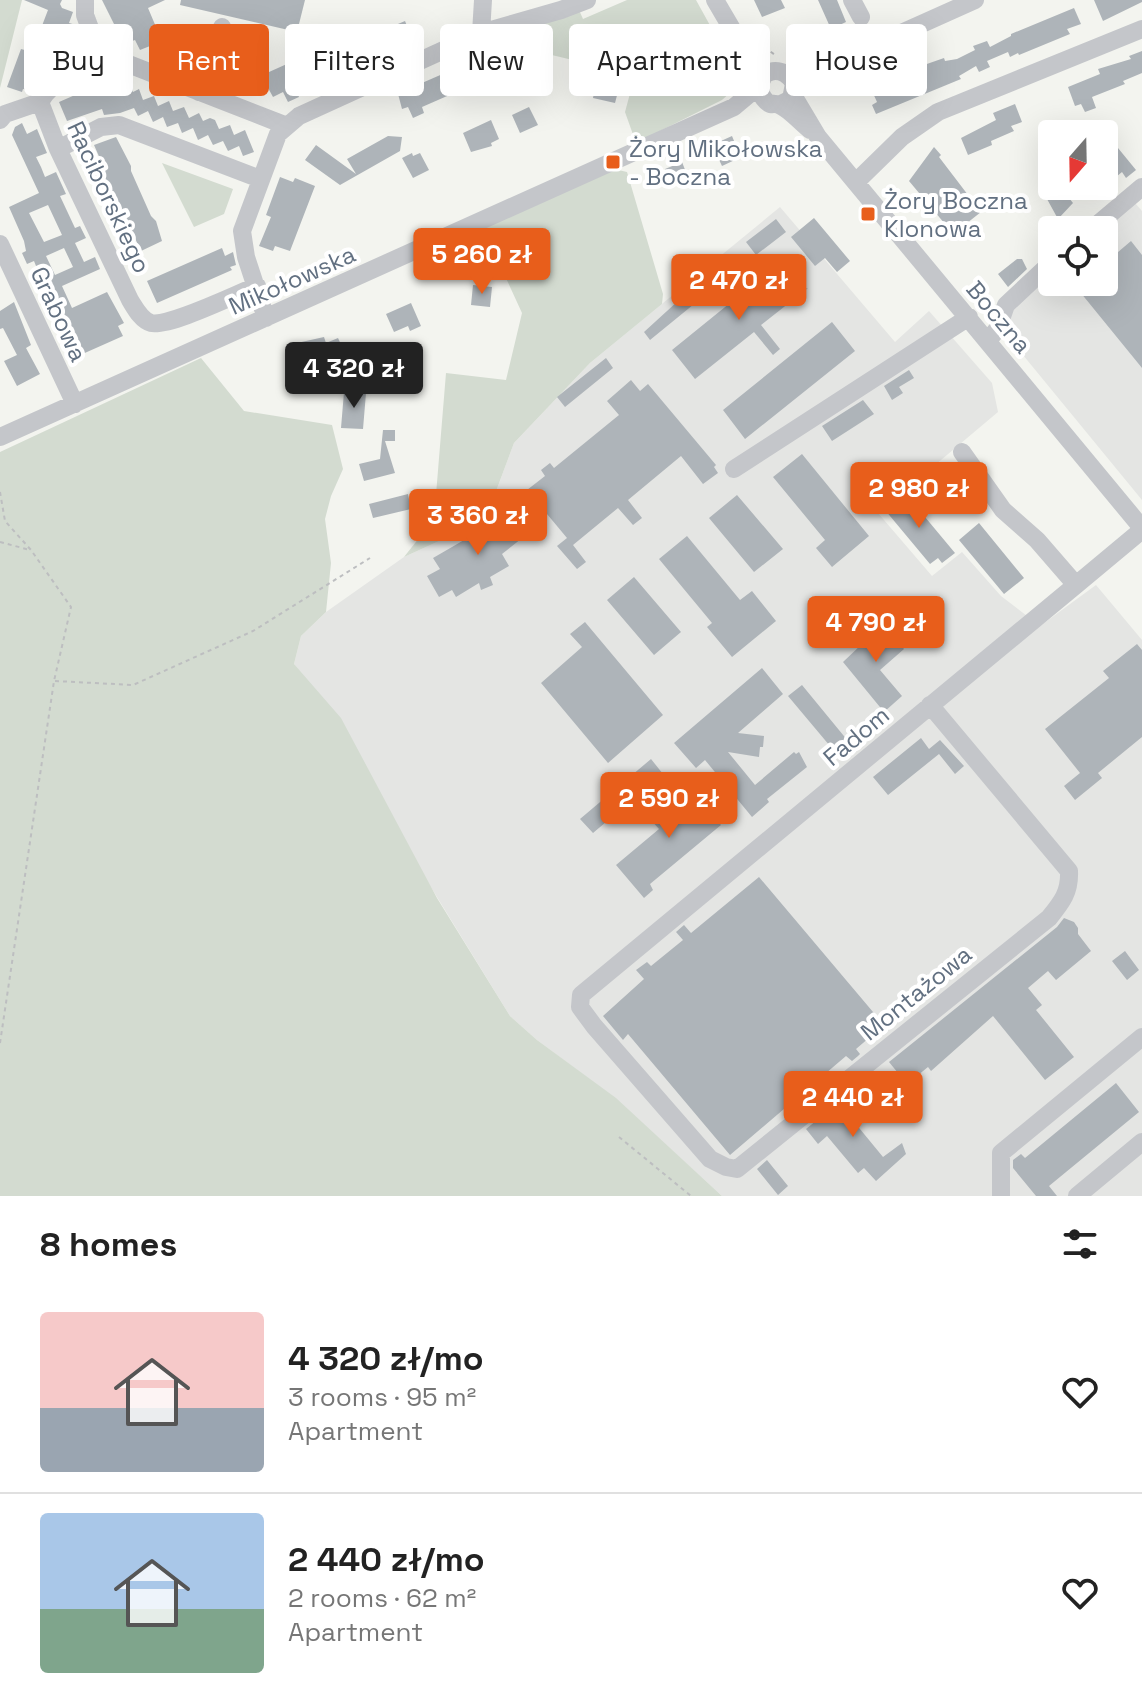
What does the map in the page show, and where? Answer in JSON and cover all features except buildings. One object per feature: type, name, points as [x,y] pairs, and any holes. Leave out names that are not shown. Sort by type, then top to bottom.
[{"type":"street","points":[[85,0],[88,24]]},
{"type":"street","points":[[482,24],[483,0]]},
{"type":"street","points":[[512,24],[587,0]]},
{"type":"street","points":[[715,0],[778,84]]},
{"type":"street","name":"Mikołowska","points":[[0,437],[734,107],[778,84],[830,65],[975,0]]},
{"type":"street","points":[[856,182],[902,137],[938,112],[1142,29]]},
{"type":"street","points":[[266,318],[246,257],[242,231],[278,134],[299,116],[440,52]]},
{"type":"street","name":"Boczna","points":[[778,84],[818,137],[1142,529]]},
{"type":"street","name":"Raciborskiego","points":[[43,96],[40,102],[58,149],[141,317],[150,323],[168,322],[257,286]]},
{"type":"street","points":[[209,96],[287,126]]},
{"type":"street","points":[[0,120],[5,114],[40,102]]},
{"type":"street","points":[[58,149],[101,127],[119,125],[260,179]]},
{"type":"street","points":[[1108,216],[1142,187]]},
{"type":"street","name":"Grabowa","points":[[0,244],[75,404]]},
{"type":"street","points":[[988,341],[998,328],[1006,305],[1038,275]]},
{"type":"street","points":[[734,469],[969,317]]},
{"type":"street","points":[[962,452],[1003,510],[1037,540],[1076,585]]},
{"type":"street","name":"Fadom","points":[[600,979],[1142,529]]},
{"type":"street","name":"Montażowa","points":[[600,979],[581,995],[580,1007],[710,1159],[737,1169],[1049,918],[1064,901],[1070,883],[1069,871],[930,705]]},
{"type":"street","points":[[1001,1196],[1001,1153],[1136,1042],[1142,1063]]},
{"type":"street","points":[[1077,1196],[1142,1142]]},
{"type":"path","points":[[770,68],[778,84]]},
{"type":"path","points":[[0,492],[5,521],[31,550],[71,607],[54,681],[0,1043]]},
{"type":"path","points":[[0,524],[5,521]]},
{"type":"path","points":[[0,542],[31,550]]},
{"type":"path","points":[[54,681],[133,685],[253,631],[370,558]]},
{"type":"path","points":[[619,1137],[691,1196]]},
{"type":"shaded area","points":[[0,0],[22,0],[0,88]]},
{"type":"shaded area","points":[[627,0],[696,0],[709,24],[569,24],[569,59],[553,55],[553,24],[529,24],[579,10],[583,19]]},
{"type":"shaded area","points":[[629,96],[726,96],[636,143],[625,112]]},
{"type":"shaded area","points":[[162,163],[233,189],[224,214],[194,227]]},
{"type":"shaded area","points":[[614,169],[627,172],[663,294],[662,304],[590,363],[514,443],[489,510],[472,526],[404,557],[434,519],[446,373],[506,380],[522,313],[483,228]]},
{"type":"shaded area","points":[[1135,203],[1142,211],[1142,500],[1005,333],[1011,311],[1038,287],[1038,296],[1118,296],[1118,218]]},
{"type":"shaded area","points":[[780,207],[895,342],[929,311],[992,383],[998,412],[878,513],[932,576],[962,552],[1001,596],[1040,626],[1096,585],[1142,640],[1142,1196],[722,1196],[616,1099],[510,1016],[294,664],[301,636],[326,612],[404,557],[472,526],[489,510],[514,443],[590,363]]},
{"type":"shaded area","points":[[201,358],[244,411],[332,425],[343,469],[325,519],[331,563],[326,612],[301,636],[294,664],[341,718],[437,898],[510,1016],[537,1040],[616,1098],[722,1196],[0,1196],[0,452]]},
{"type":"place","name":"Żory Mikołowska - Boczna","points":[[613,162]]},
{"type":"place","name":"Żory Boczna Klonowa","points":[[868,214]]}]
